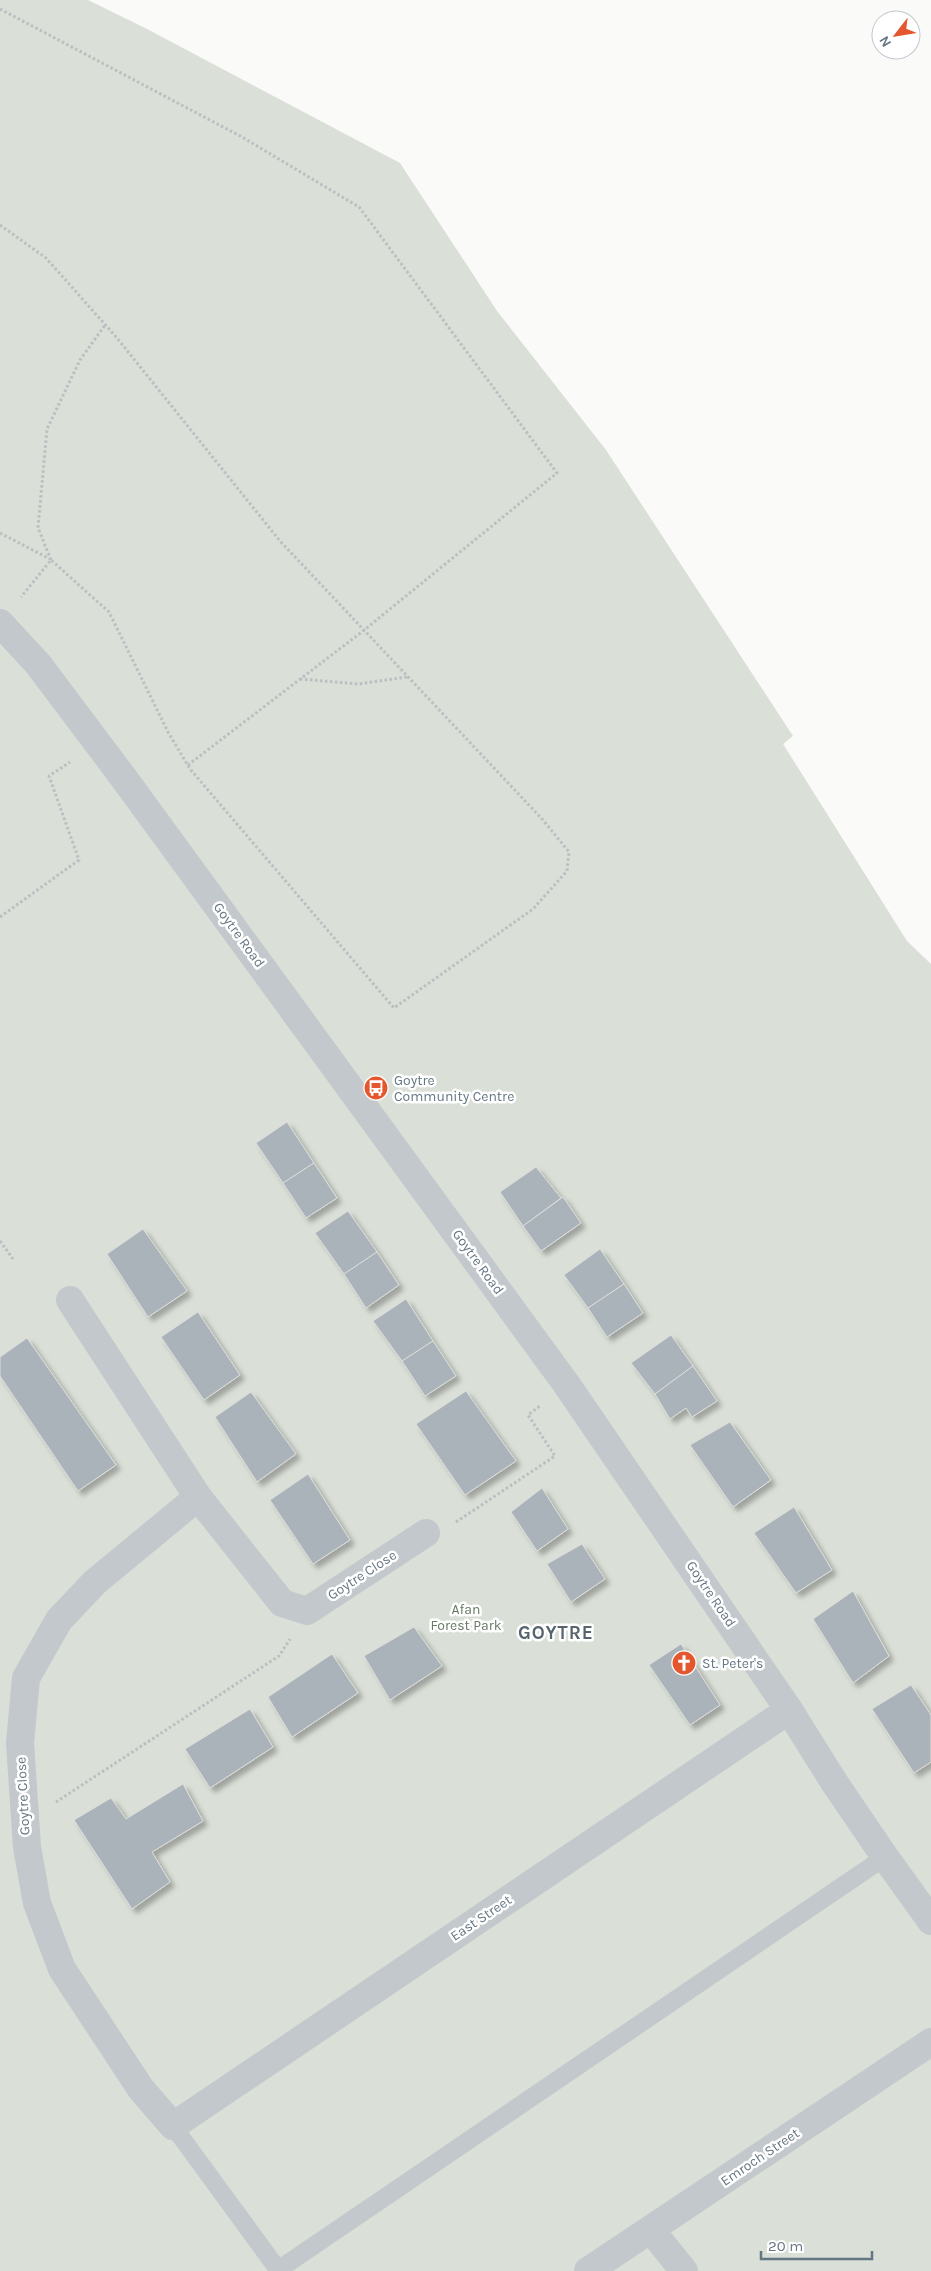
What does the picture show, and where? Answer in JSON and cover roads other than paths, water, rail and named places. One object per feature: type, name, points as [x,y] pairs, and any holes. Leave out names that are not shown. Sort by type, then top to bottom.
[{"type":"street","name":"Goytre Road","points":[[0,623],[38,664],[98,743],[567,1385],[790,1710],[834,1782],[931,1921]]},
{"type":"street","points":[[70,1300],[198,1497]]},
{"type":"street","name":"Goytre Close","points":[[173,2126],[141,2089],[62,1969],[37,1904],[24,1823],[20,1743],[26,1678],[59,1620],[89,1588],[198,1497],[282,1603],[307,1611],[426,1533]]},
{"type":"street","name":"East Street","points":[[173,2126],[790,1710]]},
{"type":"street","name":"Emroch Street","points":[[588,2271],[931,2042]]},
{"type":"street","points":[[651,2230],[684,2271]]},
{"type":"lane","points":[[173,2126],[279,2270],[885,1857]]},
{"type":"place","name":"Goytre Community Centre","points":[[376,1088]]},
{"type":"place","name":"St. Peter's","points":[[684,1663]]},
{"type":"district","name":"GOYTRE","points":[[556,1633]]},
{"type":"park label","name":"Afan Forest Park","points":[[466,1618]]}]
